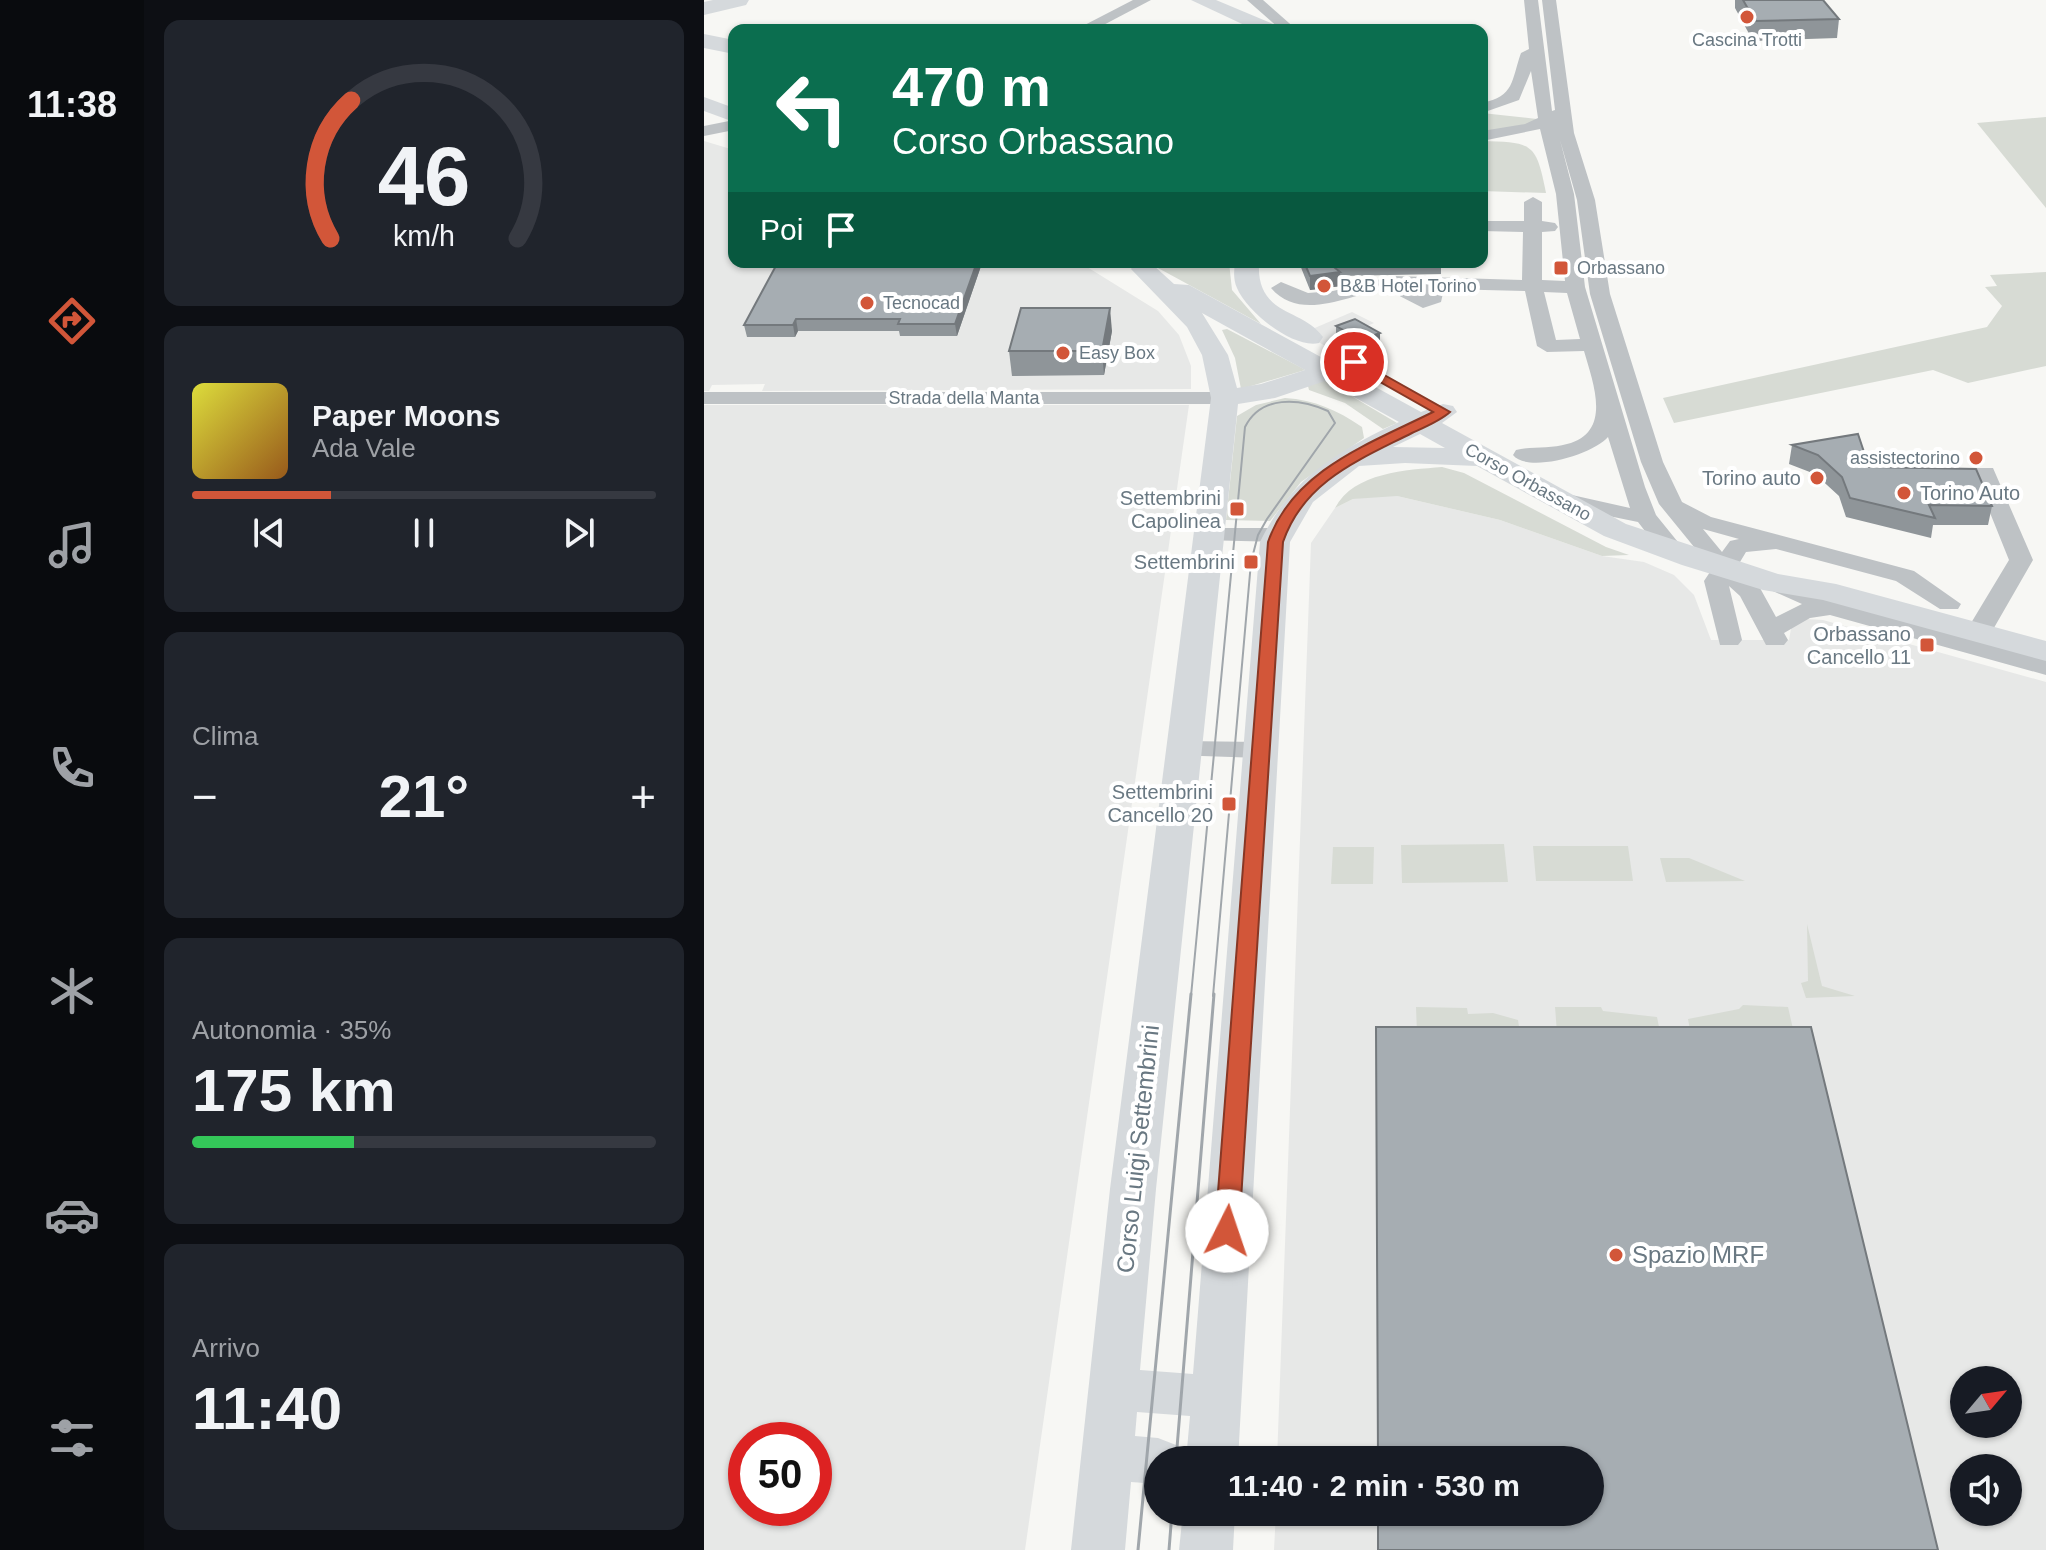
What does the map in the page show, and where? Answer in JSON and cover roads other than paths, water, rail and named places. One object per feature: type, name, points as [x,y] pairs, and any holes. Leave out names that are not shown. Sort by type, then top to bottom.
[{"type":"highway","points":[[704,9],[738,0]]},
{"type":"highway","points":[[704,41],[728,46]]},
{"type":"main road","points":[[1200,0],[1257,24]]},
{"type":"main road","points":[[704,103],[728,116]]},
{"type":"main road","name":"Corso Orbassano","points":[[1140,268],[1325,391],[1432,418],[1660,504],[1684,543]]},
{"type":"main road","name":"Corso Luigi Settembrini","points":[[1098,1550],[1133,1189],[1225,398],[1215,349],[1208,336],[1185,307],[1140,268]]},
{"type":"main road","name":"Corso Orbassano","points":[[1246,268],[1251,293],[1284,321],[1378,375],[1488,460],[1615,530],[1949,604],[2042,652]]},
{"type":"main road","points":[[1225,398],[1265,392],[1325,391],[1354,368],[1378,375]]},
{"type":"main road","points":[[1325,391],[1374,429],[1370,449]]},
{"type":"main road","points":[[1213,1446],[1260,750],[1278,535],[1284,518],[1311,487],[1340,464],[1432,418]]},
{"type":"main road","points":[[1340,464],[1405,454],[1458,455],[1488,460]]},
{"type":"main road","name":"Corso Orbassano","points":[[1731,557],[1774,583],[1983,624]]},
{"type":"main road","points":[[1114,1389],[1216,1397]]},
{"type":"main road","points":[[1106,1457],[1144,1460]]},
{"type":"main road","points":[[1206,1550],[1208,1526]]},
{"type":"street","points":[[1094,24],[1144,0]]},
{"type":"street","points":[[1254,0],[1283,24]]},
{"type":"street","points":[[1531,0],[1534,42],[1546,120],[1561,174],[1575,287],[1608,404],[1660,504]]},
{"type":"street","points":[[1549,0],[1570,108]]},
{"type":"street","points":[[1488,108],[1505,104],[1517,97],[1521,89],[1521,73],[1534,42]]},
{"type":"street","points":[[1573,58],[1566,133],[1586,200],[1600,294],[1660,504]]},
{"type":"street","points":[[1488,135],[1524,129],[1570,108]]},
{"type":"street","points":[[1488,110],[1526,113],[1546,120],[1566,133]]},
{"type":"street","points":[[704,128],[728,119]]},
{"type":"street","points":[[1488,136],[1533,145],[1544,152],[1561,174]]},
{"type":"street","points":[[1533,202],[1533,286],[1547,346],[1590,345]]},
{"type":"street","points":[[1488,226],[1568,228]]},
{"type":"street","points":[[1284,321],[1281,279],[1294,297],[1318,301],[1367,285],[1393,282],[1575,287]]},
{"type":"street","name":"Strada della Manta","points":[[704,398],[1225,398]]},
{"type":"street","points":[[1524,455],[1563,451],[1591,441],[1601,433],[1608,404]]},
{"type":"street","points":[[1983,624],[2021,560],[1985,473]]},
{"type":"street","points":[[1554,497],[1621,514],[1660,504]]},
{"type":"street","name":"Corso Orbassano","points":[[1660,504],[1703,522],[1905,576],[1949,604]]},
{"type":"street","points":[[1208,535],[1278,535]]},
{"type":"street","name":"Corso Orbassano","points":[[1731,557],[1753,542],[1788,543]]},
{"type":"street","points":[[1729,640],[1716,581],[1731,557],[1774,635],[1809,609],[1831,607]]},
{"type":"street","name":"Corso Orbassano","points":[[1774,583],[1831,607],[2042,652]]},
{"type":"street","points":[[1183,749],[1260,750]]},
{"type":"tram line","points":[[1191,996],[1245,427],[1261,409],[1271,404],[1293,402],[1328,411],[1335,423],[1267,519],[1258,535],[1251,562],[1213,996]]},
{"type":"tram line","points":[[1138,1550],[1191,994]]},
{"type":"tram line","points":[[1177,1446],[1214,994]]},
{"type":"tram line","points":[[1169,1550],[1171,1526]]},
{"type":"place","name":"Cascina Trotti","points":[[1747,17]]},
{"type":"place","name":"Orbassano","points":[[1561,268]]},
{"type":"place","name":"B&B Hotel Torino","points":[[1324,286]]},
{"type":"place","name":"Tecnocad","points":[[867,303]]},
{"type":"place","name":"Easy Box","points":[[1063,353]]},
{"type":"place","name":"assistectorino","points":[[1976,458]]},
{"type":"place","name":"Torino auto","points":[[1817,478]]},
{"type":"place","name":"Torino Auto","points":[[1904,493]]},
{"type":"place","name":"Settembrini Capolinea","points":[[1237,509]]},
{"type":"place","name":"Settembrini","points":[[1251,562]]},
{"type":"place","name":"Orbassano Cancello 11","points":[[1927,645]]},
{"type":"place","name":"Settembrini Cancello 20","points":[[1229,804]]},
{"type":"place","name":"Spazio MRF","points":[[1616,1255]]}]
